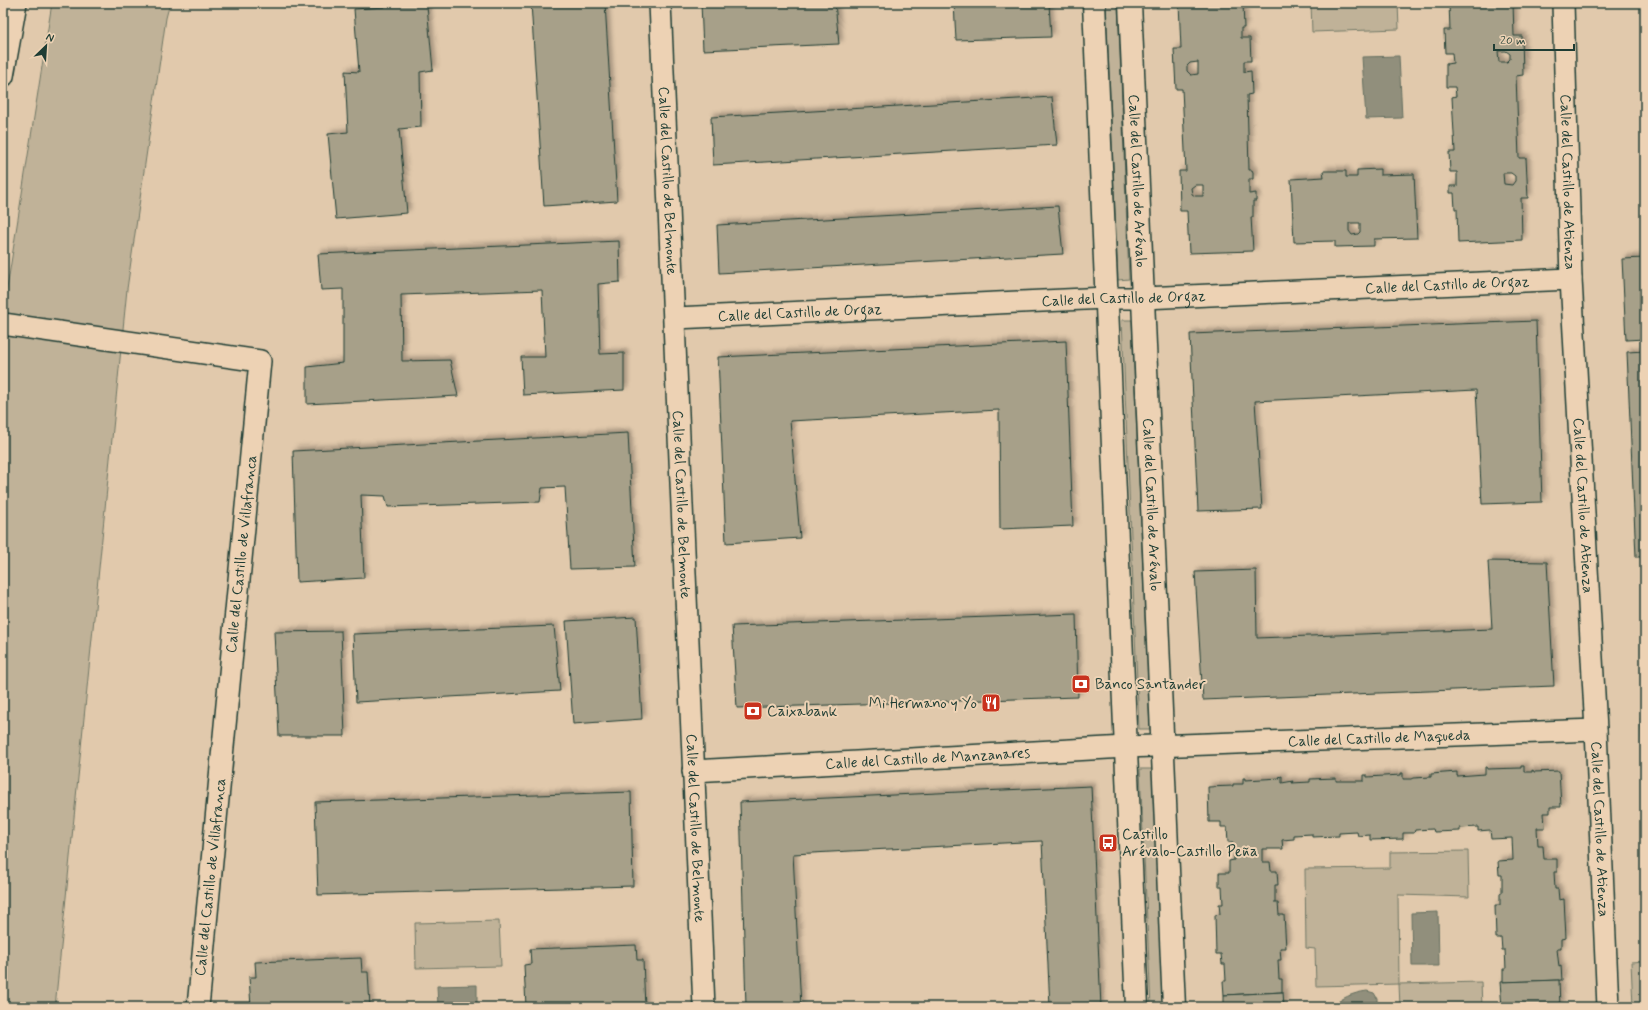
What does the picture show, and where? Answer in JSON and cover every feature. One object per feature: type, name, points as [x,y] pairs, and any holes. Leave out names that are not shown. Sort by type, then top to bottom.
[{"type":"street","points":[[3,76],[16,3]]},
{"type":"street","name":"Calle del Castillo de Belmonte","points":[[660,3],[676,318],[693,771],[704,1007]]},
{"type":"street","points":[[1094,3],[1137,1007]]},
{"type":"street","name":"Calle del Castillo de Arévalo","points":[[1130,3],[1174,1007]]},
{"type":"street","name":"Calle del Castillo de Atienza","points":[[1563,3],[1571,279],[1596,730],[1608,1007]]},
{"type":"street","name":"Calle del Castillo de Orgaz","points":[[676,318],[1106,298],[1144,298],[1571,279]]},
{"type":"street","name":"Calle del Castillo de Villafranca","points":[[3,324],[260,361],[198,1007]]},
{"type":"street","name":"Calle del Castillo de Maqueda","points":[[1163,746],[1596,730]]},
{"type":"street","name":"Calle del Castillo de Manzanares","points":[[693,771],[1163,746]]},
{"type":"shaded area","points":[[52,3],[170,3],[166,18],[127,289],[55,1007],[3,1007],[3,314]]},
{"type":"shaded area","points":[[1106,3],[1118,3],[1129,279],[1118,280]]},
{"type":"shaded area","points":[[1311,3],[1398,3],[1399,29],[1312,32]]},
{"type":"shaded area","points":[[1399,56],[1402,118],[1366,119],[1362,57]]},
{"type":"shaded area","points":[[1122,320],[1132,320],[1150,729],[1139,729]]},
{"type":"shaded area","points":[[1140,769],[1152,769],[1163,1007],[1151,1007]]},
{"type":"shaded area","points":[[1468,851],[1469,897],[1398,895],[1399,984],[1316,986],[1315,949],[1306,948],[1305,869],[1390,868],[1390,852]]},
{"type":"shaded area","points":[[1438,912],[1439,966],[1412,966],[1411,913]]},
{"type":"shaded area","points":[[499,921],[501,966],[416,968],[415,923]]},
{"type":"shaded area","points":[[1645,961],[1645,1007],[1633,1007],[1631,962]]},
{"type":"shaded area","points":[[1481,982],[1482,1007],[1400,1007],[1399,984]]},
{"type":"shaded area","points":[[477,985],[477,1007],[438,1007],[437,986]]},
{"type":"shaded area","points":[[1367,991],[1374,993],[1377,998],[1377,1007],[1331,1007],[1348,996]]},
{"type":"building","points":[[384,3],[444,3],[427,6],[433,70],[420,72],[421,127],[399,129],[407,213],[336,219],[328,134],[348,132],[345,71],[359,72],[354,9],[385,7]]},
{"type":"building","points":[[531,3],[605,3],[617,201],[544,206]]},
{"type":"building","points":[[701,3],[835,3],[839,44],[703,50]]},
{"type":"building","points":[[954,3],[1049,3],[1051,37],[956,40]]},
{"type":"building","points":[[1179,3],[1243,3],[1244,28],[1241,28],[1241,38],[1250,38],[1251,61],[1244,61],[1244,72],[1251,71],[1252,94],[1247,95],[1249,170],[1252,170],[1253,172],[1253,179],[1249,179],[1249,194],[1256,193],[1256,201],[1253,201],[1253,217],[1251,217],[1253,251],[1189,253],[1187,211],[1180,211],[1179,171],[1186,171],[1182,89],[1176,89],[1174,49],[1181,49]],"holes":[[[1198,62],[1198,74],[1191,75],[1187,71],[1187,66],[1190,63]],[[1195,185],[1203,185],[1203,196],[1195,196],[1192,194],[1191,188]]]},
{"type":"building","points":[[1449,3],[1513,3],[1514,36],[1522,36],[1523,75],[1516,76],[1519,158],[1526,158],[1528,198],[1521,198],[1522,240],[1458,243],[1457,209],[1455,209],[1454,193],[1450,193],[1450,186],[1457,186],[1457,172],[1450,172],[1449,152],[1455,152],[1452,97],[1456,96],[1455,87],[1446,87],[1446,64],[1453,63],[1452,53],[1445,53],[1444,30],[1450,30]],"holes":[[[1498,51],[1506,51],[1510,54],[1510,59],[1507,62],[1499,62]],[[1503,173],[1511,173],[1515,176],[1515,181],[1512,185],[1504,184]]]},
{"type":"building","points":[[1052,97],[1057,145],[713,165],[711,117]]},
{"type":"building","points":[[1380,169],[1380,175],[1414,174],[1417,238],[1374,239],[1374,246],[1335,247],[1335,241],[1294,242],[1291,179],[1324,177],[1323,171],[1346,171],[1346,177],[1357,177],[1357,170]],"holes":[[[1349,223],[1360,223],[1360,232],[1352,235],[1349,231]]]},
{"type":"building","points":[[1058,206],[1063,254],[719,273],[717,225]]},
{"type":"building","points":[[619,241],[620,282],[598,284],[600,354],[624,353],[624,390],[523,395],[521,357],[545,357],[542,290],[401,295],[402,361],[450,360],[458,396],[307,404],[307,367],[343,363],[343,289],[321,290],[318,254]]},
{"type":"building","points":[[1645,258],[1645,339],[1626,340],[1622,259]]},
{"type":"building","points":[[1536,321],[1542,502],[1482,504],[1476,390],[1255,401],[1262,509],[1198,511],[1190,334]]},
{"type":"building","points":[[1066,341],[1073,526],[1000,529],[999,410],[790,421],[800,538],[726,543],[718,357]]},
{"type":"building","points":[[1645,351],[1645,590],[1643,557],[1636,557],[1627,352]]},
{"type":"building","points":[[628,433],[635,567],[570,569],[565,487],[542,488],[540,502],[388,507],[385,496],[361,495],[364,578],[297,582],[293,451]]},
{"type":"building","points":[[1488,561],[1547,562],[1554,686],[1203,700],[1195,572],[1256,570],[1257,638],[1492,629]]},
{"type":"building","points":[[1076,614],[1078,697],[737,708],[732,626]]},
{"type":"building","points":[[636,617],[642,719],[573,724],[566,621]]},
{"type":"building","points":[[554,626],[560,691],[356,702],[353,634]]},
{"type":"building","points":[[341,631],[345,736],[279,736],[274,632]]},
{"type":"building","points":[[1645,717],[1645,800],[1644,800],[1641,718]]},
{"type":"building","points":[[1521,766],[1524,766],[1524,772],[1532,772],[1532,770],[1534,772],[1559,771],[1561,807],[1550,807],[1550,813],[1544,813],[1545,828],[1537,828],[1538,846],[1543,846],[1544,859],[1557,859],[1557,872],[1554,872],[1555,889],[1558,889],[1559,900],[1564,899],[1566,938],[1561,939],[1561,949],[1557,949],[1559,967],[1561,966],[1562,980],[1503,982],[1503,969],[1506,969],[1505,950],[1502,950],[1501,938],[1496,938],[1495,905],[1500,905],[1500,893],[1502,893],[1502,875],[1499,875],[1498,861],[1513,860],[1512,838],[1491,839],[1490,830],[1478,831],[1478,827],[1460,828],[1460,831],[1434,832],[1433,829],[1415,830],[1414,833],[1403,833],[1403,839],[1370,840],[1370,835],[1358,836],[1357,832],[1339,833],[1339,836],[1312,837],[1312,834],[1294,835],[1294,839],[1282,840],[1283,849],[1262,849],[1262,862],[1270,862],[1271,871],[1277,871],[1278,885],[1275,885],[1275,903],[1278,903],[1279,915],[1284,915],[1286,948],[1280,948],[1281,960],[1278,960],[1279,979],[1282,979],[1282,992],[1224,995],[1223,981],[1226,981],[1225,964],[1222,964],[1221,954],[1216,954],[1215,915],[1220,914],[1219,904],[1223,904],[1222,887],[1219,887],[1219,873],[1229,873],[1229,861],[1234,860],[1233,842],[1228,842],[1227,827],[1221,827],[1221,822],[1209,822],[1208,787],[1243,784],[1243,778],[1245,778],[1245,780],[1280,778],[1279,777],[1282,776],[1282,783],[1293,781],[1292,783],[1310,782],[1310,779],[1336,778],[1336,781],[1364,781],[1364,775],[1367,775],[1367,777],[1401,775],[1401,773],[1403,773],[1403,779],[1411,779],[1431,777],[1431,774],[1457,772],[1457,776],[1485,774],[1485,767],[1487,767],[1487,769],[1521,768]]},
{"type":"building","points":[[1091,786],[1101,1007],[1050,1007],[1042,841],[793,854],[801,1007],[746,1007],[740,802]]},
{"type":"building","points":[[631,792],[633,886],[318,895],[315,802]]},
{"type":"building","points":[[636,945],[637,960],[643,960],[645,1007],[526,1007],[524,965],[531,964],[530,949]]},
{"type":"building","points":[[361,958],[362,972],[368,972],[370,1007],[251,1007],[249,977],[256,977],[255,962]]},
{"type":"building","points":[[1559,980],[1560,1007],[1502,1007],[1500,982]]},
{"type":"building","points":[[1283,992],[1284,1007],[1224,1007],[1224,995]]},
{"type":"place","name":"Banco Santander","points":[[1081,684]]},
{"type":"place","name":"Mi Hermano y Yo","points":[[991,703]]},
{"type":"place","name":"Caixabank","points":[[753,711]]},
{"type":"place","name":"Castillo Arévalo-Castillo Peña","points":[[1108,843]]}]
